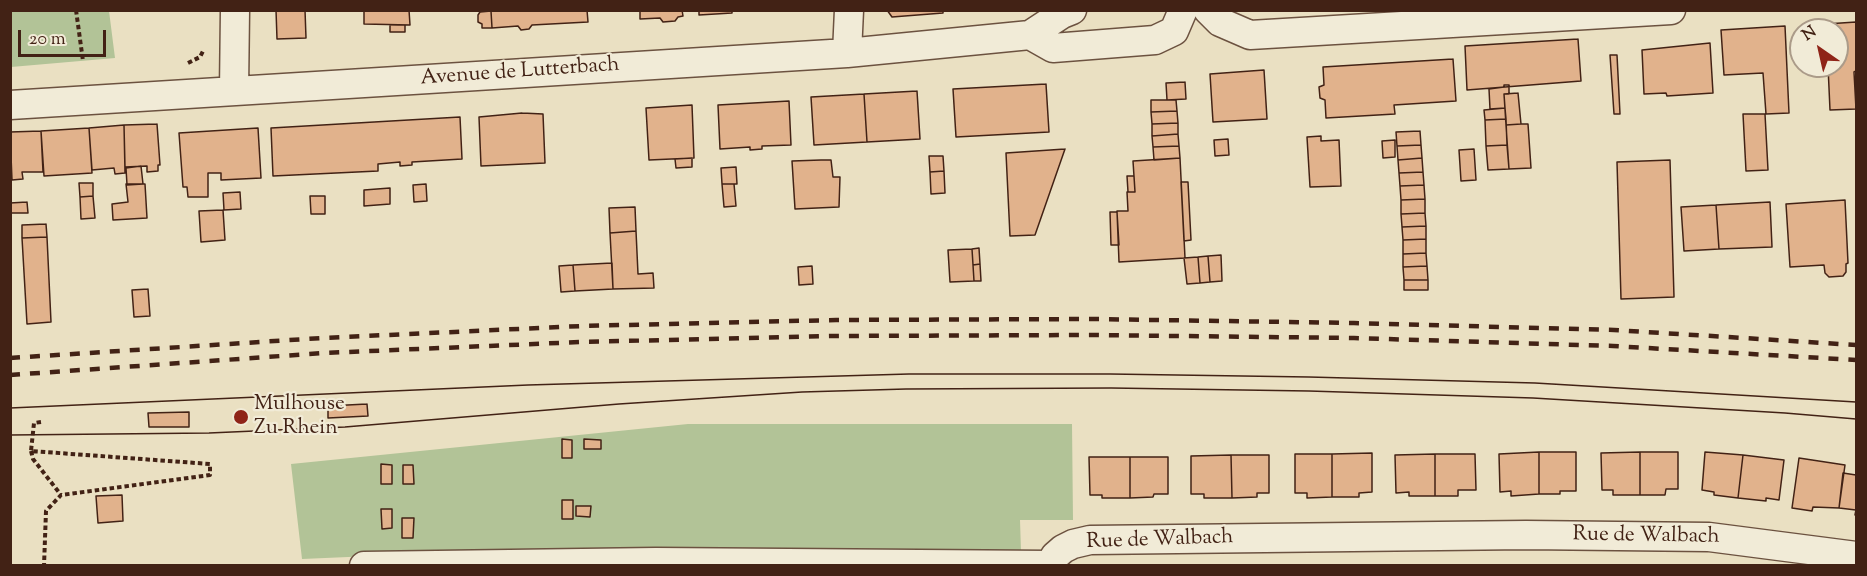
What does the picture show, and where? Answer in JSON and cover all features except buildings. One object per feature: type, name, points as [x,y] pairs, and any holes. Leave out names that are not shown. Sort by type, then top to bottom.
[{"type":"street","points":[[234,91],[235,10]]},
{"type":"street","points":[[847,53],[849,10]]},
{"type":"street","name":"Avenue de Lutterbach","points":[[10,105],[847,53],[1030,35],[1072,10]]},
{"type":"street","points":[[1030,35],[1053,48],[1155,40],[1174,31],[1183,10]]},
{"type":"street","points":[[1208,10],[1220,22],[1250,35],[1671,10]]},
{"type":"street","name":"Rue de Walbach","points":[[364,566],[656,562],[1050,565],[1063,549],[1090,540],[1479,535],[1709,537],[1857,555]]},
{"type":"path","points":[[76,10],[83,61]]},
{"type":"path","points":[[185,64],[200,57],[209,41],[235,43]]},
{"type":"path","points":[[41,422],[34,423],[31,451],[33,459],[61,495]]},
{"type":"path","points":[[31,451],[210,464],[210,475],[61,495],[46,511],[44,566]]},
{"type":"green space","points":[[11,10],[109,11],[115,58],[11,67]]},
{"type":"green space","points":[[688,424],[1072,424],[1073,520],[1020,520],[1021,552],[464,552],[302,559],[291,464]]},
{"type":"tram line","points":[[10,408],[528,385],[909,374],[1110,374],[1535,383],[1856,402]]},
{"type":"tram line","points":[[10,435],[209,433],[345,427],[619,404],[802,392],[906,389],[1111,388],[1533,398],[1856,419]]},
{"type":"railway","points":[[10,358],[322,338],[582,326],[836,320],[1091,319],[1354,323],[1614,330],[1856,345]]},
{"type":"railway","points":[[10,375],[324,353],[581,342],[834,336],[1090,335],[1354,338],[1613,346],[1856,360]]},
{"type":"place","name":"Mulhouse Zu Rhein","points":[[241,417]]}]
